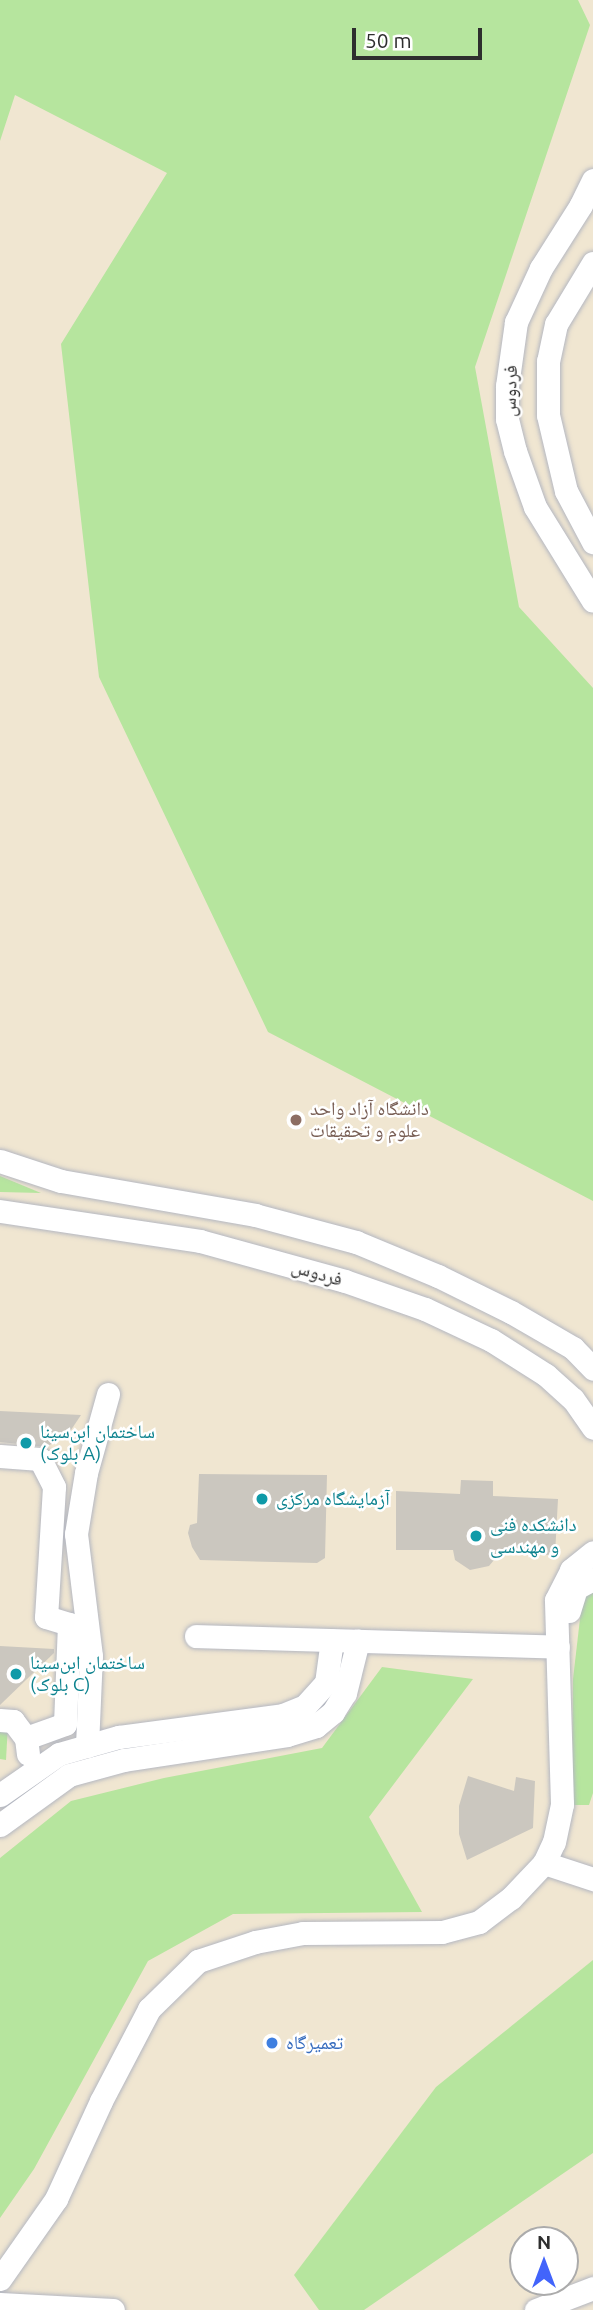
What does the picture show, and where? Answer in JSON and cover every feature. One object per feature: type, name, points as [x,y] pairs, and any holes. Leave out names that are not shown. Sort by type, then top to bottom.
[{"type":"lane","name":"فردوس","points":[[593,180],[541,268],[516,322],[507,386],[507,419],[535,507],[593,601]]},
{"type":"lane","name":"فردوس","points":[[593,263],[556,324],[548,361],[548,415],[553,445],[566,492],[593,542]]},
{"type":"lane","points":[[515,450],[553,445]]},
{"type":"lane","name":"فردوس","points":[[0,1161],[61,1181],[255,1215],[356,1242],[438,1276],[511,1312],[573,1348],[593,1369]]},
{"type":"lane","name":"فردوس","points":[[0,1211],[200,1241],[345,1281],[425,1309],[491,1340],[546,1375],[573,1399],[593,1429]]},
{"type":"lane","points":[[26,1738],[65,1724],[77,1619],[75,1534],[86,1473],[108,1394]]},
{"type":"lane","points":[[0,1456],[40,1459],[54,1487],[46,1617],[77,1619]]},
{"type":"lane","points":[[0,2279],[56,2199],[101,2101],[149,2009],[198,1961],[255,1942],[303,1933],[442,1932],[467,1926],[479,1922],[511,1898],[544,1863],[554,1842],[562,1804],[556,1600],[571,1570],[593,1552]]},
{"type":"lane","points":[[558,1647],[576,1588],[593,1579]]},
{"type":"lane","points":[[77,1619],[91,1657],[88,1746]]},
{"type":"lane","points":[[196,1636],[558,1647]]},
{"type":"lane","points":[[5,1789],[59,1755],[119,1737],[283,1715],[305,1706],[326,1683],[332,1640]]},
{"type":"lane","points":[[0,1825],[69,1775],[124,1760],[288,1735],[316,1726],[333,1712],[345,1693],[358,1641]]},
{"type":"lane","points":[[0,1720],[13,1721],[26,1738],[29,1760],[5,1789]]},
{"type":"lane","points":[[544,1863],[593,1879]]},
{"type":"lane","points":[[536,2310],[593,2288]]},
{"type":"lane","points":[[0,2304],[113,2310]]},
{"type":"shaded area","name":"دانشگاه آزاد واحد علوم و تحقیقات","points":[[0,0],[593,0],[593,2310],[0,2310]]},
{"type":"green space","points":[[0,0],[578,0],[590,25],[475,367],[519,607],[593,688],[593,1201],[268,1032],[99,677],[61,344],[167,173],[15,95],[0,141]]},
{"type":"green space","points":[[0,1176],[41,1193],[0,1192]]},
{"type":"green space","points":[[583,1593],[593,1593],[593,1793],[589,1805],[572,1805],[573,1679]]},
{"type":"green space","points":[[382,1667],[473,1679],[369,1817],[422,1912],[233,1914],[148,1961],[34,2169],[0,2218],[0,1858],[71,1801],[164,1778],[322,1748]]},
{"type":"green space","points":[[0,1724],[8,1724],[6,1760],[0,1759]]},
{"type":"green space","points":[[593,1960],[593,2153],[364,2310],[319,2310],[294,2275],[436,2087]]},
{"type":"building","name":"ساختمان ابن‌سینا (بلوک A)","points":[[0,1411],[81,1415],[71,1430],[47,1447],[0,1442]]},
{"type":"building","name":"آزمایشگاه مرکزی","points":[[199,1474],[327,1475],[325,1558],[317,1563],[200,1560],[188,1533],[190,1525],[197,1523]]},
{"type":"building","name":"دانشکده فنی و مهندسی","points":[[461,1480],[493,1481],[493,1496],[558,1499],[555,1555],[499,1554],[489,1566],[470,1570],[455,1560],[453,1550],[396,1550],[396,1491],[460,1494]]},
{"type":"building","name":"ساختمان ابن‌سینا (بلوک C)","points":[[0,1646],[54,1649],[54,1653],[0,1705]]},
{"type":"building","points":[[468,1776],[514,1791],[516,1777],[535,1781],[533,1828],[467,1860],[459,1834],[459,1806]]},
{"type":"place","name":"دانشگاه آزاد واحد علوم و تحقیقات","points":[[296,1120]]},
{"type":"place","name":"ساختمان ابن‌سینا (بلوک A)","points":[[26,1443]]},
{"type":"place","name":"آزمایشگاه مرکزی","points":[[262,1499]]},
{"type":"place","name":"دانشکده فنی و مهندسی","points":[[476,1536]]},
{"type":"place","name":"ساختمان ابن‌سینا (بلوک C)","points":[[16,1674]]},
{"type":"place","name":"تعمیرگاه","points":[[272,2043]]}]
